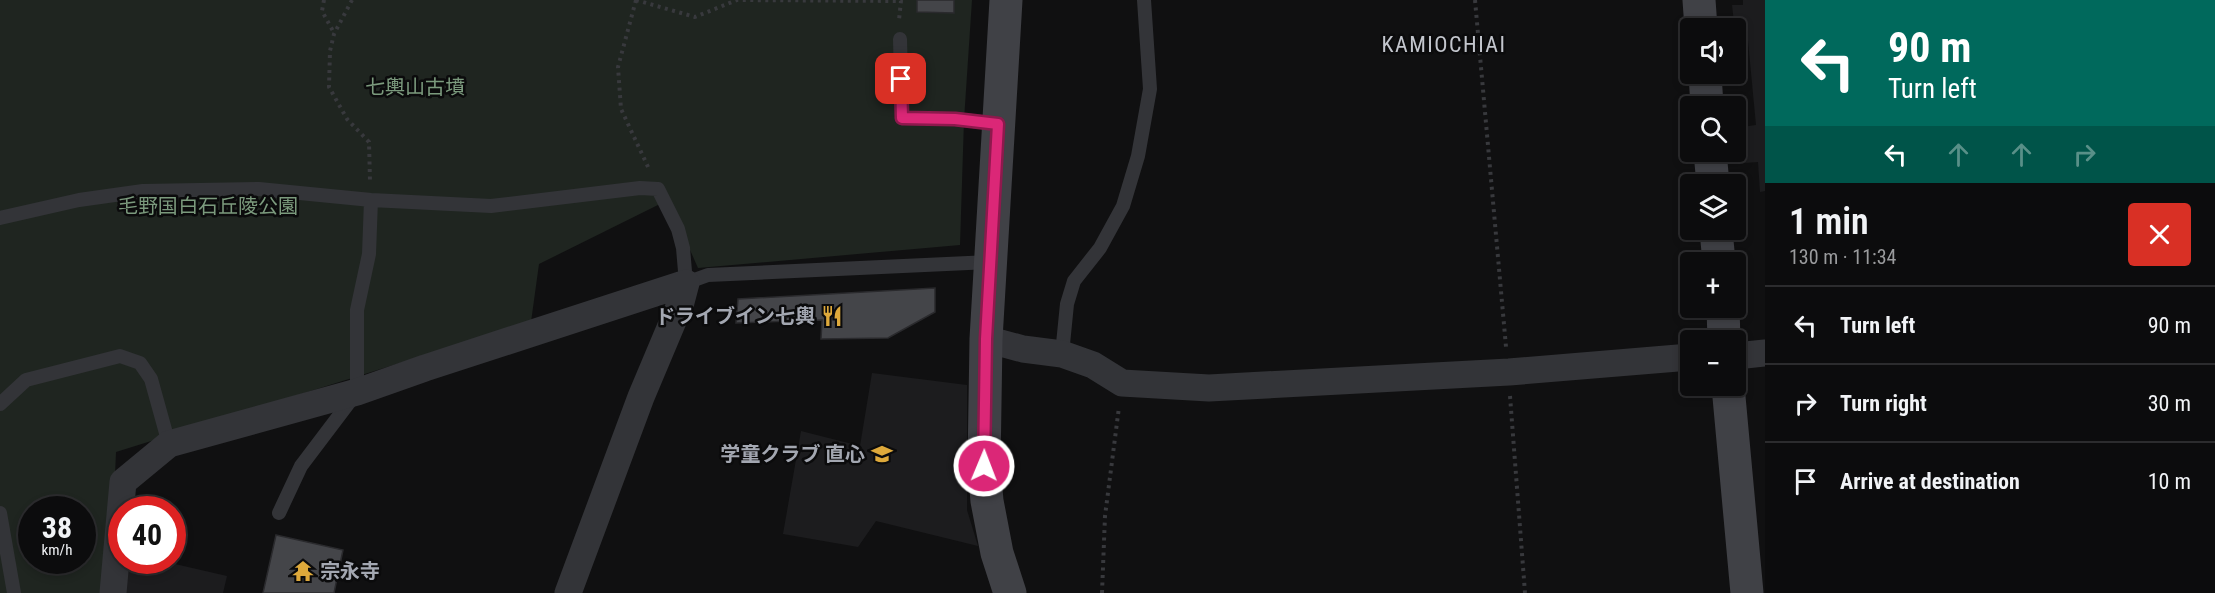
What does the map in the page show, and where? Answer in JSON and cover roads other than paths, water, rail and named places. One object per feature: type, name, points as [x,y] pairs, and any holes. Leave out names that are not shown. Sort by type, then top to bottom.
[{"type":"street","points":[[1006,0],[986,339],[984,466],[987,501],[997,553],[1010,593]]},
{"type":"street","points":[[1699,0],[1700,18]]},
{"type":"street","points":[[113,593],[123,482],[169,444],[357,392],[686,283]]},
{"type":"street","points":[[568,593],[641,397],[681,302],[686,283]]},
{"type":"street","points":[[986,339],[1062,354],[1093,365],[1122,383],[1209,388],[1509,372],[1680,358]]},
{"type":"street","points":[[1746,355],[1765,353]]},
{"type":"street","points":[[1729,396],[1747,593]]},
{"type":"lane","points":[[1062,354],[1067,304],[1074,281],[1100,248],[1124,206],[1138,156],[1150,88],[1144,0]]},
{"type":"lane","points":[[900,39],[902,118],[955,119],[998,124]]},
{"type":"lane","points":[[0,218],[79,200],[143,191],[259,189],[371,200],[491,206],[640,188],[658,189],[678,229],[683,248],[686,283],[708,275],[990,262]]},
{"type":"lane","points":[[279,513],[301,466],[357,392],[357,310],[369,255],[371,200]]},
{"type":"lane","points":[[0,404],[26,380],[120,356],[140,363],[151,379],[169,444]]},
{"type":"lane","points":[[0,513],[14,593]]},
{"type":"place","name":"ドライブイン七輿","points":[[832,316]]},
{"type":"place","name":"学童クラブ 直心","points":[[882,454]]},
{"type":"place","name":"宗永寺","points":[[303,571]]},
{"type":"district","name":"KAMIOCHIAI","points":[[1444,44]]},
{"type":"park label","name":"七輿山古墳","points":[[415,87]]},
{"type":"park label","name":"毛野国白石丘陵公園","points":[[208,206]]}]
